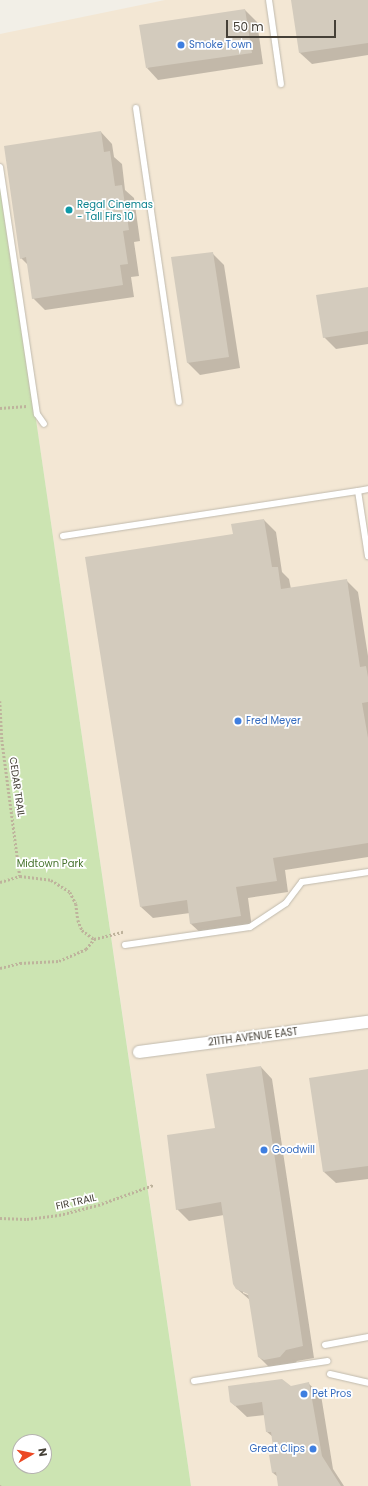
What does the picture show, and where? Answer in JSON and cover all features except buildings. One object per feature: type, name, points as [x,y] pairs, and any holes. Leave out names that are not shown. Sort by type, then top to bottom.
[{"type":"street","name":"211TH AVENUE EAST","points":[[139,1052],[368,1022]]},
{"type":"lane","points":[[269,0],[281,84]]},
{"type":"lane","points":[[136,108],[179,402]]},
{"type":"lane","points":[[0,167],[37,414],[44,424]]},
{"type":"lane","points":[[63,536],[368,489]]},
{"type":"lane","points":[[358,491],[368,556]]},
{"type":"lane","points":[[125,945],[250,927],[286,903],[302,882],[368,872]]},
{"type":"lane","points":[[325,1344],[368,1337]]},
{"type":"lane","points":[[194,1381],[328,1361]]},
{"type":"lane","points":[[330,1374],[368,1383]]},
{"type":"path","points":[[0,408],[36,405]]},
{"type":"path","name":"CEDAR TRAIL","points":[[0,701],[2,740],[20,876]]},
{"type":"path","points":[[0,882],[20,876],[51,880],[70,892],[76,904],[78,920],[82,930],[94,939]]},
{"type":"path","points":[[0,968],[20,963],[59,961],[86,949],[94,939],[123,932]]},
{"type":"path","name":"FIR TRAIL","points":[[0,1218],[27,1219],[59,1214],[98,1205],[153,1185]]},
{"type":"shaded area","points":[[165,0],[368,0],[368,1486],[191,1486],[0,172],[0,34]]},
{"type":"green space","name":"Midtown Park","points":[[0,171],[191,1486],[0,1486]]},
{"type":"place","name":"Smoke Town","points":[[181,45]]},
{"type":"place","name":"Regal Cinemas - Tall Firs 10","points":[[69,210]]},
{"type":"place","name":"Fred Meyer","points":[[238,721]]},
{"type":"place","name":"Goodwill","points":[[264,1150]]},
{"type":"place","name":"Pet Pros","points":[[304,1394]]},
{"type":"place","name":"Great Clips","points":[[313,1449]]}]
